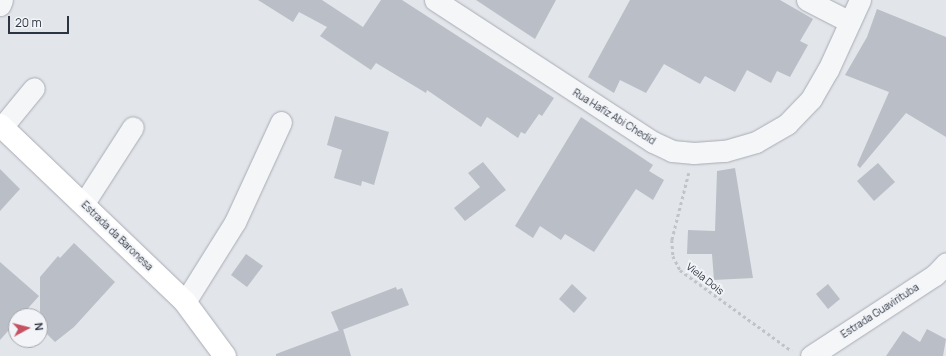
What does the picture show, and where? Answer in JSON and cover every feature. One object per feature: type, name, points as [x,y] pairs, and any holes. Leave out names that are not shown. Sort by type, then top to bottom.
[{"type":"main road","name":"Estrada da Baronesa","points":[[1,126],[84,203],[185,302],[225,356]]},
{"type":"street","points":[[0,5],[2,0]]},
{"type":"street","name":"Rua Hafiz Abi Chedid","points":[[435,0],[653,142],[672,151],[694,153],[725,151],[756,142],[787,124],[811,99],[828,70],[860,0]]},
{"type":"street","points":[[807,0],[850,22]]},
{"type":"street","points":[[1,126],[34,88]]},
{"type":"street","points":[[185,302],[235,222],[281,122]]},
{"type":"street","points":[[84,203],[133,127]]},
{"type":"street","name":"Estrada Guavirituba","points":[[802,354],[942,274]]},
{"type":"path","name":"Viela Dois","points":[[694,153],[672,240],[673,256],[680,270],[802,354]]},
{"type":"building","points":[[258,0],[322,0],[363,27],[381,0],[402,0],[554,98],[542,116],[539,114],[525,134],[521,132],[518,138],[487,117],[481,127],[427,90],[426,93],[376,63],[371,70],[320,36],[327,27],[299,12],[293,22]]},
{"type":"building","points":[[476,0],[556,0],[535,39]]},
{"type":"building","points":[[630,0],[780,0],[813,19],[800,41],[808,45],[790,77],[777,71],[771,83],[747,70],[735,92],[705,76],[700,84],[664,64],[646,93],[620,80],[614,93],[588,77]]},
{"type":"building","points":[[877,9],[946,37],[946,137],[906,113],[860,168],[857,165],[889,92],[845,75],[867,37]]},
{"type":"building","points":[[335,116],[389,132],[374,185],[362,181],[361,186],[334,178],[342,150],[327,145]]},
{"type":"building","points":[[581,117],[653,165],[649,171],[664,180],[653,200],[636,189],[594,252],[565,234],[561,240],[540,226],[533,238],[515,226]]},
{"type":"building","points":[[483,162],[506,190],[465,221],[454,208],[480,187],[468,173]]},
{"type":"building","points":[[878,163],[895,182],[874,201],[857,181]]},
{"type":"building","points":[[735,168],[753,278],[714,280],[712,254],[687,254],[688,230],[715,231],[717,171]]},
{"type":"building","points":[[0,169],[20,189],[0,211]]},
{"type":"building","points":[[74,243],[115,282],[74,327],[55,342],[48,335],[48,308],[40,308],[40,277],[58,256],[60,258]]},
{"type":"building","points":[[246,254],[263,266],[247,287],[231,275]]},
{"type":"building","points":[[0,262],[39,296],[28,308],[8,308],[8,331],[0,340]]},
{"type":"building","points":[[572,284],[587,298],[574,313],[559,299]]},
{"type":"building","points":[[828,284],[840,299],[828,309],[816,294]]},
{"type":"building","points":[[396,287],[397,290],[402,288],[409,305],[339,331],[331,312]]},
{"type":"building","points":[[343,329],[351,356],[276,356],[276,354]]},
{"type":"building","points":[[927,329],[946,339],[943,356],[886,356],[903,331],[920,342]]}]
